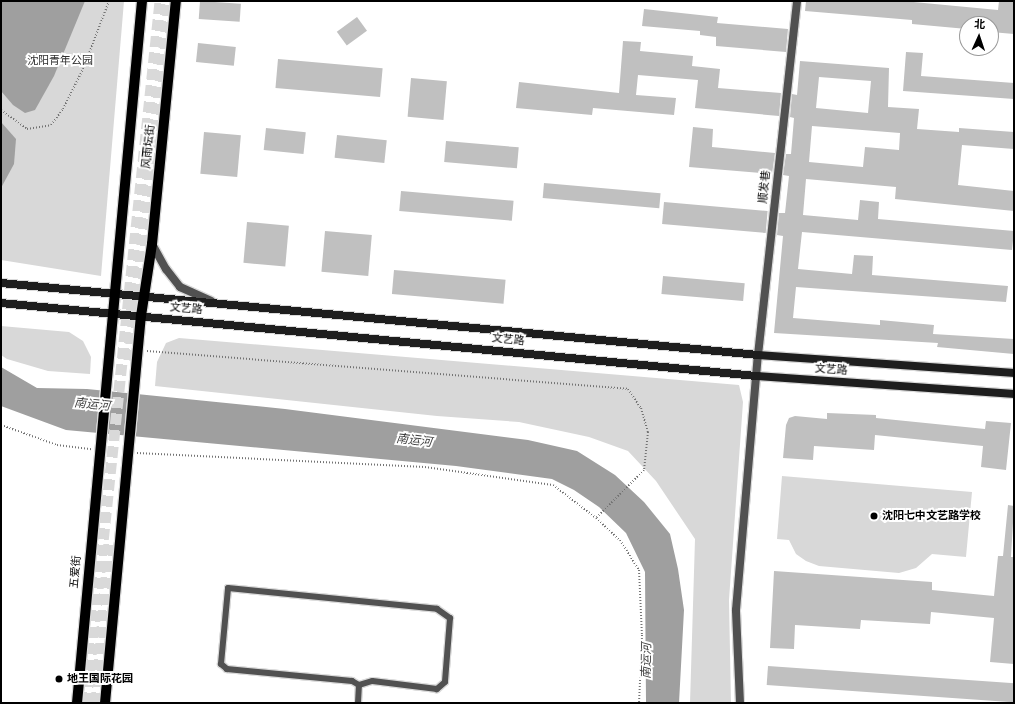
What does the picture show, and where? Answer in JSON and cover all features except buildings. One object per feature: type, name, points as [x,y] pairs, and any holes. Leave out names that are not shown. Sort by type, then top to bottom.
[{"type":"main road","name":"风雨坛街","points":[[107,371],[116,292],[142,1]]},
{"type":"main road","name":"风雨坛街","points":[[130,448],[143,296],[152,244],[176,1]]},
{"type":"main road","name":"文艺路","points":[[1,283],[211,301],[758,355],[1014,373]]},
{"type":"main road","name":"文艺路","points":[[1,303],[756,376],[1014,394]]},
{"type":"main road","name":"五爱街","points":[[77,703],[99,446],[107,371]]},
{"type":"main road","points":[[105,703],[130,448]]},
{"type":"street","name":"顺发巷","points":[[740,703],[736,610],[758,355],[797,1]]},
{"type":"street","points":[[152,244],[166,269],[180,287],[211,301]]},
{"type":"lane","points":[[228,588],[437,609],[450,618],[445,682],[437,689],[372,681],[359,685],[352,681],[227,669],[221,664],[228,588]]},
{"type":"lane","points":[[358,703],[359,685]]},
{"type":"path","points":[[1,110],[27,129],[51,125],[63,109],[83,69],[109,1]]},
{"type":"path","points":[[139,351],[628,389],[641,408],[648,432],[644,470],[632,484],[596,518]]},
{"type":"path","points":[[1,425],[57,445],[99,446]]},
{"type":"path","points":[[130,448],[440,469],[553,485],[596,518],[620,540],[639,570],[642,635],[639,703]]},
{"type":"green space","name":"沈阳青年公园","points":[[1,1],[124,1],[101,276],[1,260]]},
{"type":"green space","points":[[1,326],[69,332],[83,341],[91,357],[90,374],[48,371],[7,359],[1,355]]},
{"type":"green space","points":[[179,338],[739,385],[743,402],[729,600],[731,703],[690,703],[695,539],[656,481],[628,451],[589,437],[519,422],[437,416],[155,386],[157,362],[166,343]]},
{"type":"green space","name":"沈阳七中文艺路学校","points":[[782,476],[972,492],[966,557],[932,554],[916,568],[899,573],[819,566],[806,561],[796,554],[789,540],[777,539]]},
{"type":"water","points":[[1,1],[85,1],[54,76],[35,110],[25,113],[13,105],[1,91]]},
{"type":"water","points":[[1,122],[16,139],[14,164],[1,188]]},
{"type":"water","name":"南运河","points":[[1,367],[37,388],[87,389],[285,409],[528,440],[577,451],[615,475],[644,502],[670,534],[678,569],[684,610],[679,703],[646,703],[645,572],[626,533],[599,507],[574,490],[552,479],[456,466],[66,430],[1,406]]},
{"type":"tunnel","points":[[86,703],[160,1]]},
{"type":"tunnel","points":[[129,360],[169,1]]},
{"type":"tunnel","points":[[96,703],[109,540]]},
{"type":"place","name":"沈阳七中文艺路学校","points":[[874,516]]},
{"type":"place","name":"地王国际花园","points":[[59,679]]}]
